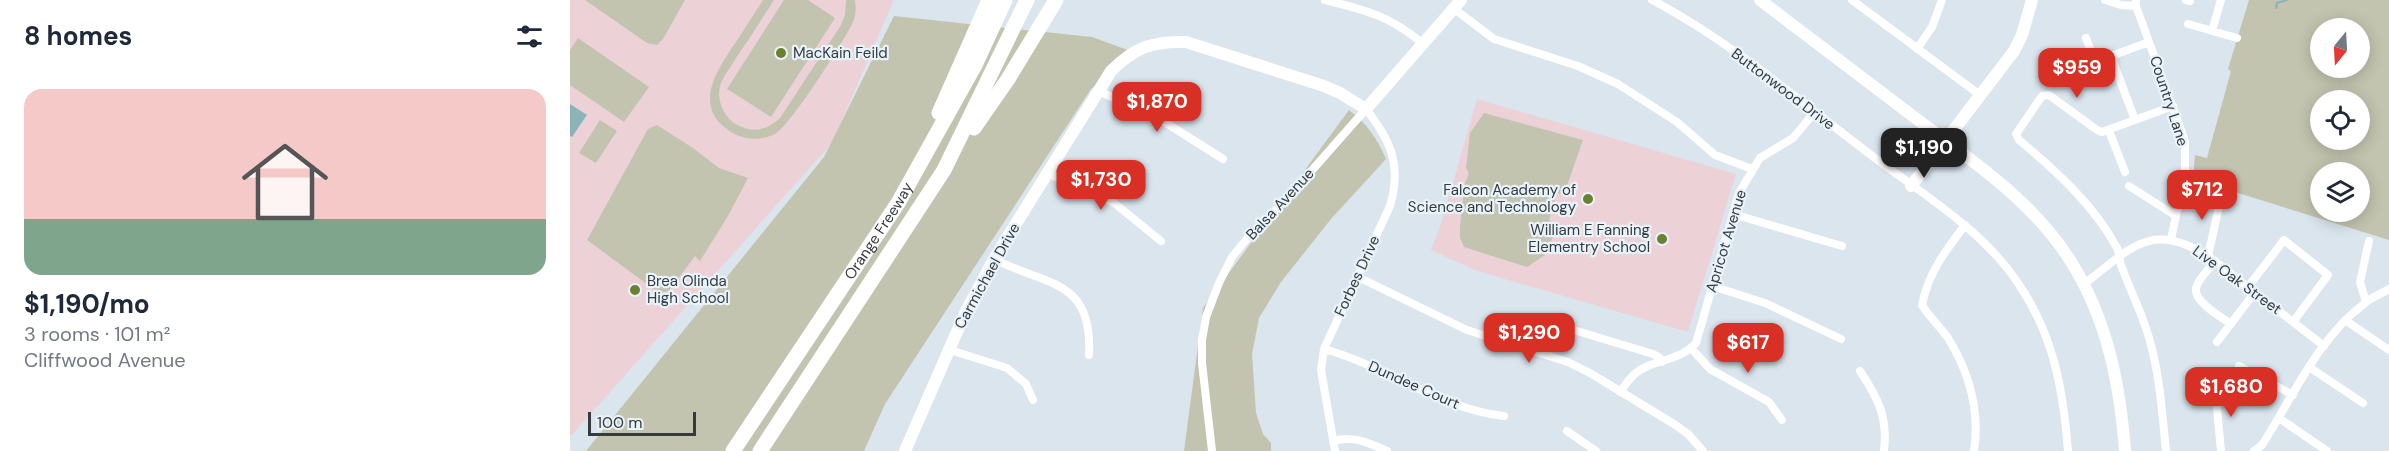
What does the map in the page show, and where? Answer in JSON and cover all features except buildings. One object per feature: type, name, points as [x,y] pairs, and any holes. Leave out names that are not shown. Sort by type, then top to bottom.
[{"type":"highway","points":[[898,203],[989,0]]},
{"type":"highway","name":"Orange Freeway","points":[[733,451],[898,203],[975,65],[1005,0]]},
{"type":"highway","name":"Orange Freeway","points":[[760,451],[944,170],[1027,0]]},
{"type":"highway","points":[[944,170],[1008,79],[1056,0]]},
{"type":"street","points":[[1325,0],[1355,4],[1387,18],[1403,27],[1422,44]]},
{"type":"street","name":"Buttonwood Drive","points":[[1652,0],[1712,36],[1815,112],[1965,225],[2004,262],[2046,333],[2062,389],[2068,451]]},
{"type":"street","points":[[1760,0],[2003,185],[2045,226],[2073,264],[2100,320],[2112,355],[2119,391],[2125,451]]},
{"type":"street","points":[[1852,0],[1980,95]]},
{"type":"street","points":[[1917,49],[1932,27],[1942,0]]},
{"type":"street","points":[[1911,186],[2018,43],[2032,0]]},
{"type":"street","points":[[2105,0],[2121,5],[2136,3]]},
{"type":"street","points":[[2212,31],[2221,0]]},
{"type":"street","name":"Country Lane","points":[[2136,3],[2185,141],[2186,158],[2171,239]]},
{"type":"street","points":[[1457,4],[1494,39],[1578,66],[1618,84],[1677,122],[1715,155],[1752,169]]},
{"type":"street","name":"Balsa Avenue","points":[[1212,451],[1202,363],[1202,340],[1206,317],[1232,257],[1250,235],[1284,202],[1457,4]]},
{"type":"street","points":[[2188,24],[2236,38]]},
{"type":"street","points":[[2086,38],[2096,62],[2149,42]]},
{"type":"street","name":"Carmichael Drive","points":[[905,451],[947,349],[994,260],[1098,91],[1111,71],[1125,57],[1155,43],[1186,42],[1324,86],[1366,109]]},
{"type":"street","points":[[2111,56],[2135,120]]},
{"type":"street","points":[[1098,91],[1152,114],[1223,159]]},
{"type":"street","points":[[2166,451],[2161,393],[2152,348],[2118,249],[2062,177],[2019,140],[2016,134],[2043,96],[2049,95],[2097,130],[2109,131],[2173,106]]},
{"type":"street","name":"Forbes Drive","points":[[1335,451],[1321,370],[1324,349],[1390,206],[1395,175],[1389,143],[1381,127],[1366,109]]},
{"type":"street","name":"Apricot Avenue","points":[[1691,348],[1698,336],[1739,193],[1752,169],[1765,154],[1793,138],[1815,112]]},
{"type":"street","points":[[2109,131],[2125,172]]},
{"type":"street","points":[[1047,173],[1113,202],[1161,241]]},
{"type":"street","points":[[2129,186],[2176,216]]},
{"type":"street","points":[[2222,193],[2211,259],[2195,292],[2198,299],[2231,324]]},
{"type":"street","points":[[1733,214],[1842,246]]},
{"type":"street","points":[[1965,225],[1929,277],[1922,305],[1946,336],[1969,379],[1977,424],[1974,451]]},
{"type":"street","name":"Live Oak Street","points":[[2084,284],[2119,256],[2141,243],[2153,238],[2171,239],[2191,245],[2252,289],[2324,346]]},
{"type":"street","points":[[2217,342],[2231,324],[2284,240],[2328,275],[2293,322]]},
{"type":"street","points":[[2366,302],[2360,282],[2370,241]]},
{"type":"street","points":[[994,260],[1053,282],[1076,299],[1086,316],[1090,334],[1089,355]]},
{"type":"street","points":[[1358,278],[1467,330],[1568,362],[1688,434],[1703,451]]},
{"type":"street","points":[[1712,286],[1765,303],[1841,339]]},
{"type":"street","points":[[2254,451],[2262,445],[2309,367],[2345,320],[2366,302],[2389,290]]},
{"type":"street","points":[[2345,320],[2389,350]]},
{"type":"street","points":[[1577,331],[1653,354],[1662,362]]},
{"type":"street","points":[[1620,392],[1632,376],[1640,370],[1691,348],[1710,369],[1769,402],[1782,420]]},
{"type":"street","points":[[947,349],[1007,368],[1026,384],[1033,400]]},
{"type":"street","name":"Dundee Court","points":[[1324,349],[1358,360],[1414,388],[1482,414],[1504,416]]},
{"type":"street","points":[[2239,366],[2293,395]]},
{"type":"street","points":[[2309,367],[2363,403]]},
{"type":"street","points":[[1860,371],[1882,407],[1888,450]]},
{"type":"street","points":[[2215,387],[2221,451]]},
{"type":"street","points":[[2279,418],[2327,451]]},
{"type":"street","points":[[1567,431],[1596,451]]},
{"type":"street","points":[[1333,441],[1345,438],[1361,440],[1387,451]]},
{"type":"shaded area","name":"Brea Olinda High School","points":[[570,0],[894,0],[832,143],[570,437]]},
{"type":"shaded area","points":[[585,0],[685,0],[663,39],[657,45],[647,43]]},
{"type":"shaded area","points":[[763,0],[774,0],[725,75],[719,92],[721,105],[727,116],[736,124],[752,130],[767,127],[780,118],[841,25],[845,15],[846,0],[855,0],[856,11],[853,22],[840,46],[792,116],[775,134],[753,139],[736,135],[719,122],[712,111],[710,100],[711,88],[722,64]]},
{"type":"shaded area","name":"MacKain Feild","points":[[784,0],[808,0],[835,18],[771,117],[727,89]]},
{"type":"shaded area","points":[[2249,0],[2389,0],[2389,240],[2331,222],[2370,222],[2370,162],[2310,162],[2310,215],[2193,179],[2195,155],[2207,158],[2231,71],[2228,69]]},
{"type":"shaded area","points":[[894,16],[1092,37],[1136,53],[1091,89],[885,404],[864,451],[586,451],[824,157]]},
{"type":"shaded area","points":[[578,38],[649,87],[624,122],[570,85],[570,50]]},
{"type":"shaded area","name":"Falcon Academy of Science and Technology","points":[[1477,99],[1736,174],[1688,332],[1477,271],[1431,250],[1441,224]]},
{"type":"shaded area","points":[[570,104],[587,115],[572,137],[570,136]]},
{"type":"shaded area","points":[[1349,110],[1371,132],[1386,159],[1331,219],[1281,282],[1259,318],[1252,354],[1256,413],[1263,434],[1271,443],[1271,451],[1184,451],[1203,308]]},
{"type":"shaded area","points":[[1484,113],[1583,140],[1564,194],[1557,193],[1549,220],[1556,225],[1548,253],[1527,267],[1464,247],[1460,238],[1465,183],[1469,174],[1466,168],[1470,133]]},
{"type":"shaded area","points":[[600,120],[617,131],[596,163],[579,153]]},
{"type":"shaded area","points":[[657,125],[719,168],[748,178],[700,261],[695,256],[669,291],[659,293],[587,240],[648,129]]},
{"type":"waterway","points":[[2276,8],[2277,3],[2287,0]]},
{"type":"place","name":"MacKain Feild","points":[[781,53]]},
{"type":"place","name":"Falcon Academy of Science and Technology","points":[[1588,199]]},
{"type":"place","name":"William E Fanning Elementry School","points":[[1662,239]]},
{"type":"place","name":"Brea Olinda High School","points":[[635,290]]}]
